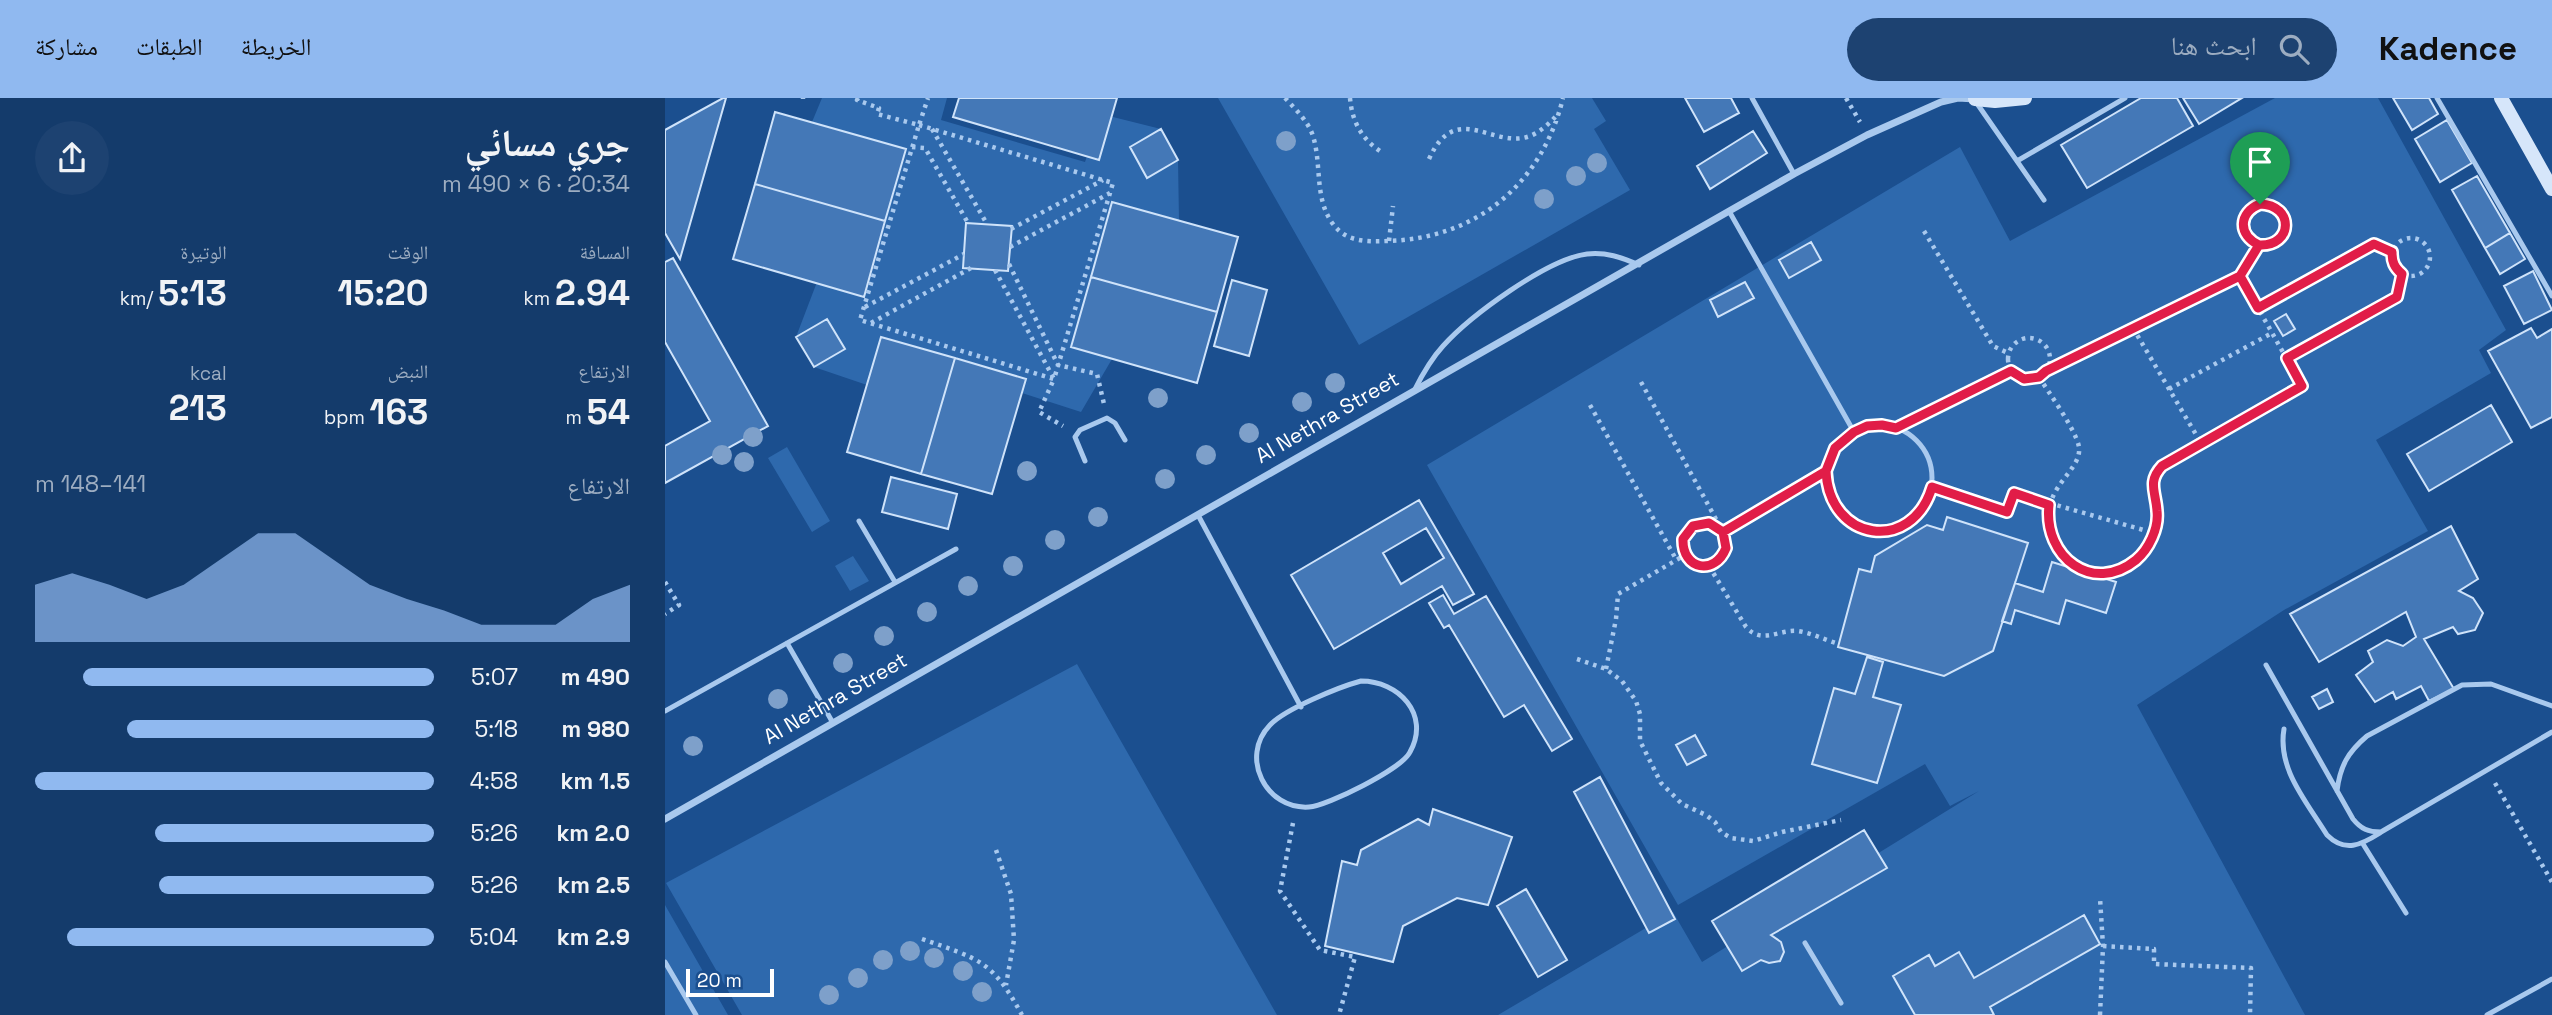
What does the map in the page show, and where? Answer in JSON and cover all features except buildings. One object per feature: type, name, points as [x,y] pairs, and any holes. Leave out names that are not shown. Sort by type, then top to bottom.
[{"type":"street","name":"Al Nethra Street","points":[[665,819],[1639,265],[1794,174],[1867,135],[1941,102],[1958,98],[1995,101],[2025,98]]},
{"type":"street","points":[[2501,98],[2552,189]]},
{"type":"lane","points":[[1752,98],[1794,174]]},
{"type":"lane","points":[[2017,160],[2125,98]]},
{"type":"lane","points":[[2438,98],[2552,296]]},
{"type":"lane","points":[[1975,99],[2044,200]]},
{"type":"lane","points":[[1729,211],[1854,432]]},
{"type":"lane","points":[[1413,393],[1426,368],[1463,326],[1529,278],[1585,254],[1613,254],[1639,265]]},
{"type":"lane","points":[[1085,461],[1076,442],[1077,433],[1107,418],[1115,423],[1125,440]]},
{"type":"lane","points":[[1874,426],[1896,428],[1910,434],[1929,457],[1932,487],[1928,501],[1908,523],[1894,529],[1864,529],[1839,513],[1831,501],[1826,471],[1835,448],[1854,432],[1874,426]]},
{"type":"lane","points":[[1198,515],[1301,707]]},
{"type":"lane","points":[[859,521],[895,582]]},
{"type":"lane","points":[[665,711],[956,549]]},
{"type":"lane","points":[[787,643],[833,723]]},
{"type":"lane","points":[[2266,665],[2360,827],[2370,832],[2381,832]]},
{"type":"lane","points":[[1361,681],[1376,681],[1390,686],[1402,695],[1416,722],[1410,753],[1401,764],[1326,802],[1311,807],[1296,807],[1282,802],[1269,792],[1261,780],[1257,750],[1262,736],[1271,724],[1346,685],[1361,681]]},
{"type":"lane","points":[[2337,791],[2339,775],[2354,747],[2367,736],[2462,685],[2491,684],[2552,706]]},
{"type":"lane","points":[[2284,729],[2283,755],[2287,768],[2327,835],[2343,846],[2354,847],[2552,732]]},
{"type":"lane","points":[[2363,844],[2406,913]]},
{"type":"lane","points":[[1805,943],[1841,1003]]},
{"type":"lane","points":[[665,962],[697,1015]]},
{"type":"lane","points":[[2487,1015],[2552,979]]},
{"type":"path","points":[[858,98],[857,100],[880,108],[877,114],[1113,183],[1058,365],[1039,412],[1077,433]]},
{"type":"path","points":[[928,98],[860,320],[1053,379]]},
{"type":"path","points":[[1285,98],[1304,118],[1313,134],[1321,198],[1333,224],[1352,239],[1389,241],[1439,235],[1464,225],[1509,194],[1532,170],[1549,140],[1563,98]]},
{"type":"path","points":[[1350,98],[1351,113],[1358,130],[1371,146],[1383,153]]},
{"type":"path","points":[[1846,98],[1867,135]]},
{"type":"path","points":[[1429,159],[1434,147],[1456,131],[1469,128],[1503,137],[1529,136],[1550,123],[1558,114]]},
{"type":"path","points":[[932,129],[987,224]]},
{"type":"path","points":[[912,147],[925,148],[968,223]]},
{"type":"path","points":[[1011,229],[1103,180]]},
{"type":"path","points":[[1010,247],[1110,192]]},
{"type":"path","points":[[2270,204],[2278,208],[2286,225],[2277,242],[2268,246],[2259,245],[2250,241],[2245,233],[2245,215],[2251,207],[2270,204]]},
{"type":"path","points":[[1389,241],[1393,206]]},
{"type":"path","points":[[1924,231],[1993,346],[2008,353]]},
{"type":"path","points":[[2404,239],[2420,240],[2430,254],[2425,270],[2419,275],[2402,274],[2395,268],[2392,260],[2396,244],[2404,239]]},
{"type":"path","points":[[2258,308],[2374,244],[2392,252]]},
{"type":"path","points":[[2008,353],[2011,371],[2024,379],[2039,377],[2046,371],[2240,276],[2259,245]]},
{"type":"path","points":[[864,307],[964,254]]},
{"type":"path","points":[[1009,264],[1058,365]]},
{"type":"path","points":[[870,323],[971,268]]},
{"type":"path","points":[[995,270],[1053,379]]},
{"type":"path","points":[[2287,358],[2397,297],[2402,274]]},
{"type":"path","points":[[2039,377],[2079,446],[2077,462],[2060,482],[2049,505],[2047,520],[2056,549],[2067,561],[2080,569],[2103,572],[2125,568],[2138,559],[2148,547],[2154,533],[2157,511],[2152,487],[2156,472],[2201,443],[2302,386],[2240,276]]},
{"type":"path","points":[[2133,328],[2201,443]]},
{"type":"path","points":[[2169,389],[2272,333]]},
{"type":"path","points":[[2008,353],[2020,340],[2038,340],[2049,354],[2046,371]]},
{"type":"path","points":[[1058,365],[1097,374],[1107,418]]},
{"type":"path","points":[[1896,428],[2011,371]]},
{"type":"path","points":[[1641,382],[1723,532],[1726,548],[1723,556],[1709,566],[1696,565],[1685,555],[1683,539],[1693,526],[1709,523],[1723,532]]},
{"type":"path","points":[[1590,405],[1677,561]]},
{"type":"path","points":[[1723,532],[1826,471]]},
{"type":"path","points":[[1932,487],[2007,512],[2014,493],[2154,533]]},
{"type":"path","points":[[1606,669],[1618,594],[1685,555]]},
{"type":"path","points":[[1709,566],[1746,627],[1755,635],[1764,637],[1793,631],[1836,643]]},
{"type":"path","points":[[665,582],[679,605],[665,614]]},
{"type":"path","points":[[1577,659],[1606,669],[1622,681],[1636,701],[1640,714],[1640,741],[1661,783],[1677,799],[1716,822],[1721,832],[1731,838],[1753,841],[1841,820]]},
{"type":"path","points":[[2487,771],[2552,882]]},
{"type":"path","points":[[1296,807],[1280,891],[1320,950],[1355,957],[1339,1015]]},
{"type":"path","points":[[996,850],[1011,894],[1014,940],[1006,985]]},
{"type":"path","points":[[2100,898],[2103,946],[2100,1015]]},
{"type":"path","points":[[922,939],[987,965],[1006,985],[1022,1015]]},
{"type":"path","points":[[2103,946],[2154,948],[2154,964],[2251,968],[2251,1015]]},
{"type":"shaded area","points":[[822,98],[947,98],[941,120],[1085,162],[1101,114],[1161,129],[1130,147],[1147,177],[1178,160],[1179,221],[1112,202],[1071,346],[1112,359],[1081,412],[1022,393],[1026,379],[882,337],[867,385],[814,367],[844,349],[827,319],[796,337],[817,282],[864,296],[906,149],[812,122]]},
{"type":"shaded area","points":[[1218,98],[1592,98],[1606,121],[1594,129],[1630,190],[1359,345]]},
{"type":"shaded area","points":[[2275,98],[2378,98],[2506,330],[2479,350],[2491,373],[2376,440],[2428,531],[2284,610],[2137,705],[2305,1015],[1498,1015],[1673,912],[1702,962],[1979,791],[1950,806],[1925,764],[1678,905],[1427,465],[1960,147],[2010,241]]},
{"type":"shaded area","points":[[787,447],[830,521],[812,532],[768,458]]},
{"type":"shaded area","points":[[853,556],[869,581],[850,591],[835,566]]},
{"type":"shaded area","points":[[1077,664],[1277,1015],[742,1015],[666,883]]},
{"type":"shaded area","points":[[665,905],[728,1015],[665,1015]]},
{"type":"route","points":[[2260,204],[2251,207],[2245,215],[2245,233],[2250,241],[2259,245],[2240,276],[2046,371],[2039,377],[2024,379],[2011,371],[1896,428],[1867,426],[1854,432],[1835,448],[1826,471],[1723,532],[1726,548],[1717,562],[1709,566],[1696,565],[1685,555],[1683,539],[1693,526],[1709,523],[1723,532],[1775,502],[1826,471],[1831,501],[1839,513],[1864,529],[1894,529],[1908,523],[1928,501],[1932,487],[2007,512],[2014,493],[2049,505],[2047,520],[2050,535],[2056,549],[2067,561],[2080,569],[2095,572],[2125,568],[2138,559],[2148,547],[2154,533],[2157,511],[2152,487],[2156,472],[2162,466],[2302,386],[2287,358],[2397,297],[2402,274],[2395,268],[2392,252],[2374,244],[2258,308],[2240,276],[2259,245],[2268,246],[2277,242],[2286,225],[2278,208],[2270,204],[2260,204]]}]
